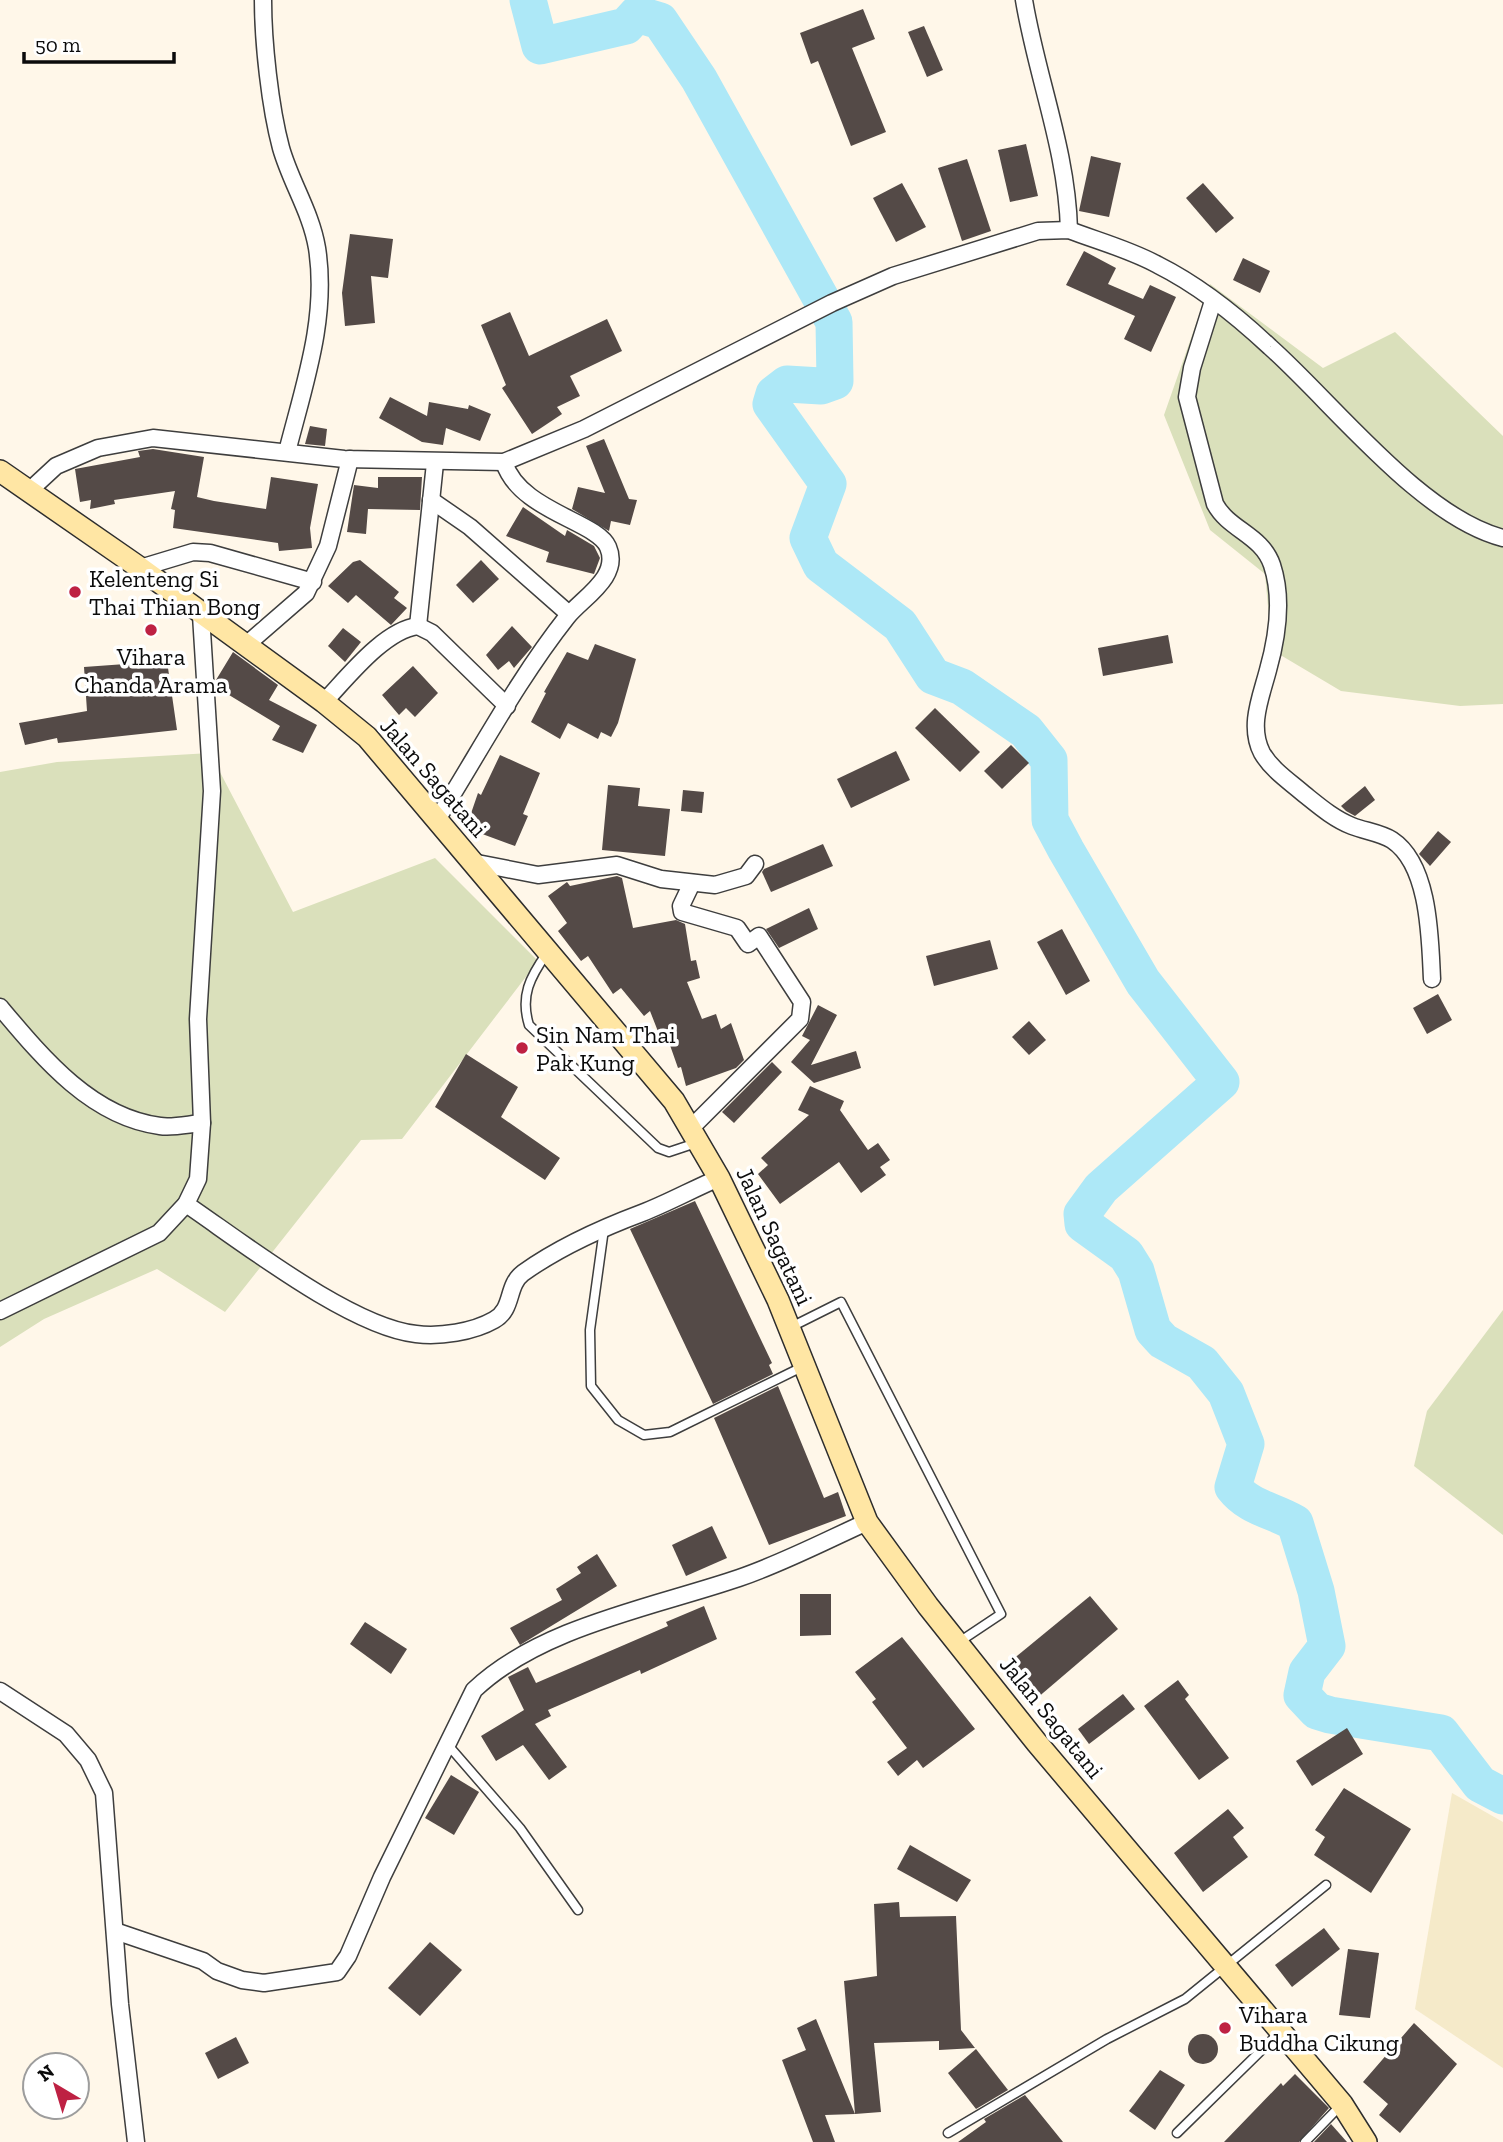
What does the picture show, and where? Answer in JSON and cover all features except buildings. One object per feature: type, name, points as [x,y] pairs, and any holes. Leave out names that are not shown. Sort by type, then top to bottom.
[{"type":"street","points":[[263,0],[274,113],[290,173],[312,222],[320,291],[318,327],[287,452]]},
{"type":"street","points":[[1024,0],[1060,149],[1068,192],[1069,230]]},
{"type":"street","points":[[29,491],[49,470],[87,452],[153,438],[350,459],[435,463],[504,462],[584,429],[832,303],[892,276],[1038,232],[1069,230],[1158,265],[1213,301],[1269,346],[1442,510],[1465,524],[1503,538]]},
{"type":"street","points":[[1213,301],[1192,368],[1187,397],[1215,504],[1224,517],[1262,547],[1276,580],[1278,615],[1269,668],[1258,700],[1255,726],[1258,743],[1275,770],[1322,809],[1348,825],[1388,838],[1401,848],[1413,866],[1426,905],[1432,979]]},
{"type":"street","points":[[245,646],[297,604],[313,582],[332,534],[350,459]]},
{"type":"street","points":[[438,818],[507,706],[569,614],[606,573],[607,545],[597,535],[557,515],[532,498],[507,473],[504,462]]},
{"type":"street","points":[[418,626],[435,463]]},
{"type":"street","name":"Jalan Sagatani","points":[[0,471],[140,568],[324,702],[367,737],[674,1101],[719,1178],[789,1328],[867,1522],[1037,1743],[1342,2104],[1366,2142]]},
{"type":"street","points":[[432,500],[470,527],[569,614]]},
{"type":"street","points":[[140,568],[193,552],[210,553],[313,582]]},
{"type":"street","points":[[0,1311],[159,1233],[186,1203],[198,1179],[202,1123],[198,1019],[212,792],[201,615]]},
{"type":"street","points":[[324,702],[387,641],[407,628],[418,626],[438,638],[507,706]]},
{"type":"street","points":[[472,862],[538,875],[617,865],[661,879],[715,885],[746,876],[755,864]]},
{"type":"street","points":[[692,883],[681,906],[681,912],[737,928],[748,944],[759,936],[802,1002],[803,1012],[800,1019],[695,1135]]},
{"type":"street","points":[[0,1007],[39,1053],[77,1088],[142,1122],[162,1126],[202,1123]]},
{"type":"street","points":[[186,1203],[297,1279],[372,1322],[415,1334],[445,1334],[496,1319],[508,1307],[513,1284],[523,1273],[604,1229],[719,1178]]},
{"type":"street","points":[[115,1931],[203,1961],[217,1971],[242,1980],[264,1983],[337,1972],[348,1956],[382,1877],[474,1690],[512,1658],[579,1630],[743,1576],[867,1522]]},
{"type":"street","points":[[0,1691],[66,1734],[88,1760],[100,1783],[106,1803],[115,1931],[136,2142]]},
{"type":"lane","points":[[548,951],[526,989],[523,1007],[528,1025],[658,1148],[669,1152],[695,1135]]},
{"type":"lane","points":[[604,1229],[590,1330],[591,1386],[618,1420],[644,1436],[670,1432],[805,1366]]},
{"type":"lane","points":[[789,1328],[841,1302],[1001,1614],[958,1643]]},
{"type":"lane","points":[[448,1745],[520,1828],[578,1910]]},
{"type":"lane","points":[[948,2133],[1107,2039],[1172,2008],[1326,1885]]},
{"type":"lane","points":[[1177,2133],[1281,2031]]},
{"type":"lane","points":[[1305,2142],[1342,2104]]},
{"type":"shaded area","points":[[1452,1793],[1503,1822],[1503,2068],[1415,2009]]},
{"type":"green space","points":[[1210,284],[1323,368],[1395,332],[1503,436],[1503,704],[1460,706],[1341,691],[1272,650],[1265,574],[1210,530],[1164,415]]},
{"type":"green space","points":[[210,753],[293,912],[435,858],[538,961],[402,1139],[361,1140],[225,1312],[157,1269],[44,1319],[0,1347],[0,772],[57,762]]},
{"type":"green space","points":[[1503,1310],[1503,1535],[1414,1466],[1427,1411]]},
{"type":"waterway","points":[[528,0],[540,46],[626,26],[637,14],[660,21],[699,79],[834,322],[835,381],[821,386],[787,384],[774,394],[771,404],[828,484],[808,538],[821,565],[900,625],[933,676],[962,687],[1026,731],[1049,760],[1050,820],[1066,850],[1143,982],[1221,1082],[1101,1188],[1082,1214],[1083,1224],[1126,1255],[1136,1271],[1153,1330],[1163,1341],[1202,1363],[1226,1393],[1246,1444],[1233,1487],[1246,1500],[1295,1523],[1316,1591],[1327,1646],[1307,1672],[1302,1695],[1317,1711],[1330,1715],[1441,1733],[1480,1784],[1503,1796]]},
{"type":"place","name":"Kelenteng Si Thai Thian Bong","points":[[75,592]]},
{"type":"place","name":"Vihara Chanda Arama","points":[[151,630]]},
{"type":"place","name":"Sin Nam Thai Pak Kung","points":[[522,1048]]},
{"type":"place","name":"Vihara Buddha Cikung","points":[[1225,2028]]}]
